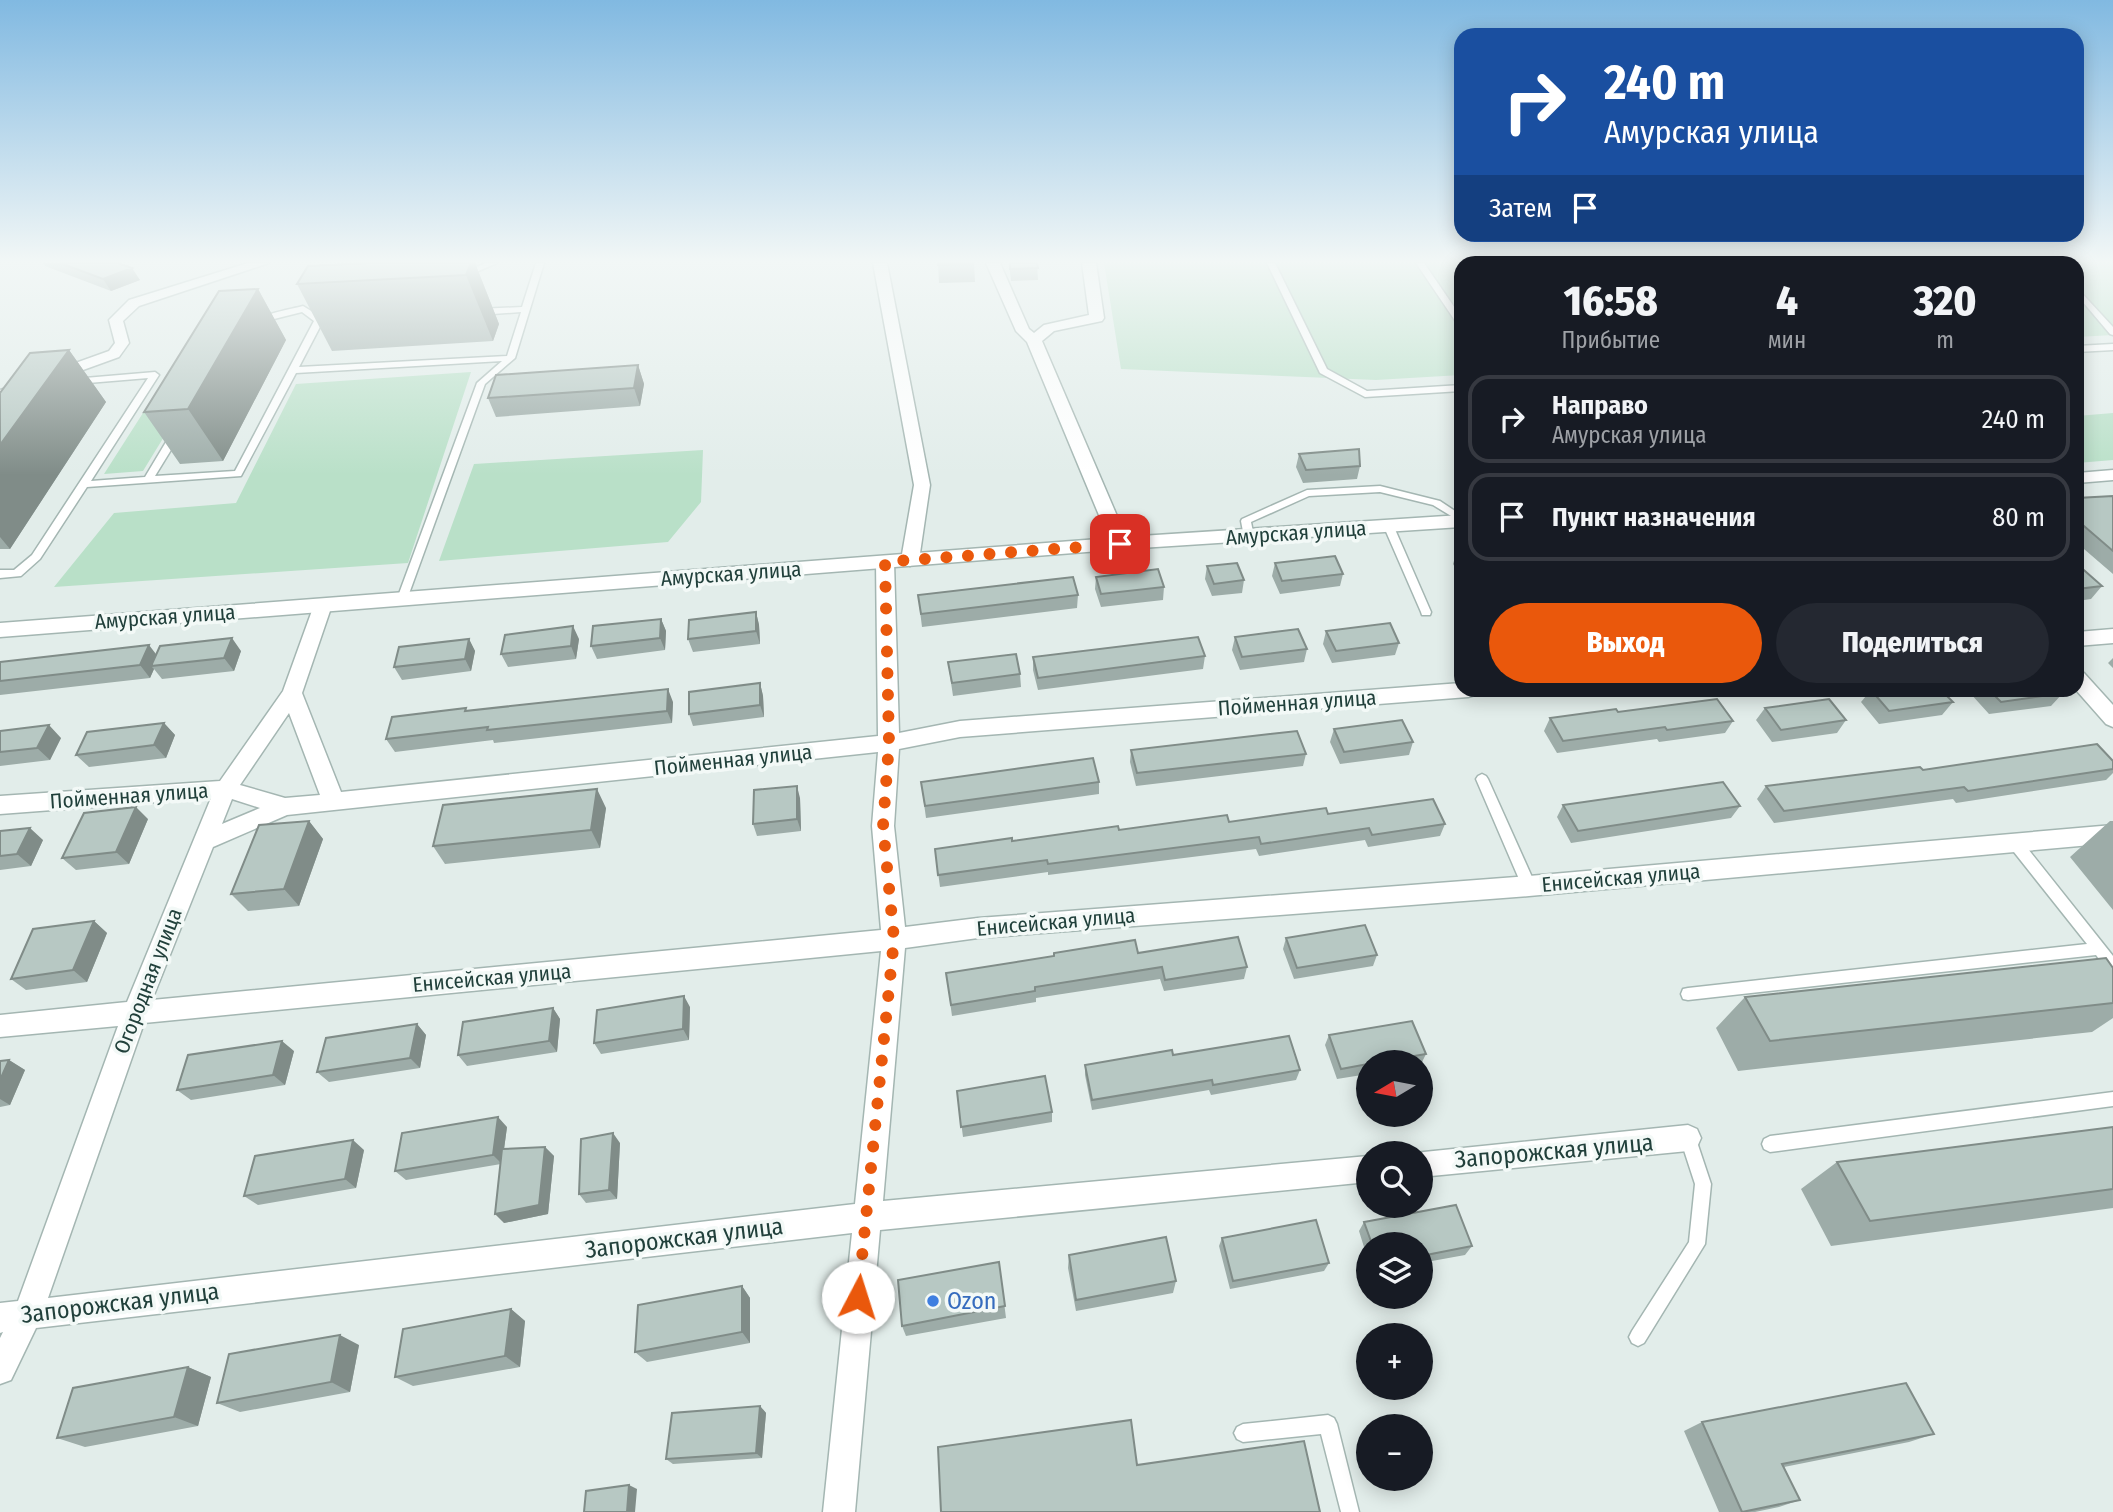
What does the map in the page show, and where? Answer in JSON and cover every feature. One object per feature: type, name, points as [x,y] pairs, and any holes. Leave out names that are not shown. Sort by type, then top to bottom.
[{"type":"street","points":[[0,395],[114,354],[122,343],[120,334]]},
{"type":"street","points":[[839,1512],[894,939],[883,826],[898,561],[922,485],[893,334]]},
{"type":"street","points":[[1026,334],[1034,340],[1120,544]]},
{"type":"street","points":[[1034,340],[1042,334]]},
{"type":"street","points":[[2084,477],[2113,475]]},
{"type":"street","name":"Амурская улица","points":[[0,630],[1454,521]]},
{"type":"street","name":"Огородная улица","points":[[0,1369],[28,1314],[135,1012],[204,841],[226,789],[292,693],[323,605]]},
{"type":"street","points":[[2084,638],[2113,636]]},
{"type":"street","points":[[2084,686],[2113,719]]},
{"type":"street","name":"Пойменная улица","points":[[0,805],[226,789],[285,807],[889,743],[960,729],[1454,691]]},
{"type":"street","points":[[292,693],[334,802]]},
{"type":"street","points":[[204,841],[285,807]]},
{"type":"street","name":"Енисейская улица","points":[[0,1026],[894,939],[978,928],[1529,886],[2113,834]]},
{"type":"street","name":"Запорожская улица","points":[[1433,1163],[1688,1138]]},
{"type":"street","name":"Запорожская улица","points":[[0,1318],[866,1217],[1356,1170]]},
{"type":"lane","points":[[86,484],[238,474],[312,334]]},
{"type":"lane","points":[[402,599],[481,383],[511,358],[519,334]]},
{"type":"lane","points":[[1305,334],[1323,371],[1365,394],[1454,388]]},
{"type":"lane","points":[[2084,349],[2113,347]]},
{"type":"lane","points":[[294,370],[511,358]]},
{"type":"lane","points":[[70,383],[167,374]]},
{"type":"lane","points":[[0,574],[17,573],[36,557],[155,375]]},
{"type":"lane","points":[[148,480],[181,426]]},
{"type":"lane","points":[[1249,537],[1246,521],[1307,493],[1380,489],[1436,503],[1454,515]]},
{"type":"lane","points":[[1389,527],[1426,612]]},
{"type":"lane","points":[[1482,779],[1529,886]]},
{"type":"lane","points":[[2015,843],[2113,967]]},
{"type":"lane","points":[[1688,994],[2099,949]]},
{"type":"lane","points":[[1770,1144],[2113,1099]]},
{"type":"lane","points":[[1639,1337],[1697,1244],[1703,1184],[1688,1138]]},
{"type":"lane","points":[[1242,1433],[1328,1424],[1350,1512]]},
{"type":"green space","points":[[1115,334],[1454,334],[1454,375],[1376,380],[1121,369]]},
{"type":"green space","points":[[2084,334],[2113,335],[2084,337]]},
{"type":"green space","points":[[471,372],[408,563],[54,587],[114,513],[236,503],[296,384]]},
{"type":"green space","points":[[200,378],[143,471],[104,474],[164,380]]},
{"type":"green space","points":[[2113,413],[2113,460],[2084,462],[2084,415]]},
{"type":"green space","points":[[703,450],[701,502],[668,542],[439,561],[474,464]]},
{"type":"building","points":[[193,334],[232,334],[188,409],[144,412]]},
{"type":"building","points":[[69,350],[0,445],[0,393],[30,353]]},
{"type":"building","points":[[638,365],[634,388],[488,398],[496,375]]},
{"type":"building","points":[[1359,449],[1360,466],[1306,470],[1299,454]]},
{"type":"building","points":[[2113,496],[2113,551],[2084,526],[2084,498]]},
{"type":"building","points":[[1335,556],[1343,574],[1282,581],[1275,563]]},
{"type":"building","points":[[1237,563],[1244,580],[1214,584],[1207,566]]},
{"type":"building","points":[[1158,569],[1164,587],[1101,594],[1096,577]]},
{"type":"building","points":[[2084,570],[2102,586],[2084,588]]},
{"type":"building","points":[[1073,577],[1078,595],[921,614],[918,595]]},
{"type":"building","points":[[756,612],[756,631],[688,639],[689,620]]},
{"type":"building","points":[[661,619],[660,638],[591,646],[593,626]]},
{"type":"building","points":[[1390,623],[1399,643],[1336,651],[1326,631]]},
{"type":"building","points":[[573,626],[571,646],[501,654],[505,635]]},
{"type":"building","points":[[1298,629],[1307,649],[1242,657],[1235,637]]},
{"type":"building","points":[[1198,637],[1205,656],[1038,678],[1033,657]]},
{"type":"building","points":[[232,638],[224,658],[151,666],[160,646]]},
{"type":"building","points":[[469,639],[465,659],[394,667],[399,647]]},
{"type":"building","points":[[149,645],[140,665],[0,681],[0,662]]},
{"type":"building","points":[[1016,654],[1020,674],[952,683],[948,662]]},
{"type":"building","points":[[760,683],[760,705],[689,714],[689,692]]},
{"type":"building","points":[[668,689],[667,711],[386,739],[392,717]]},
{"type":"building","points":[[1877,697],[1948,697],[1953,702],[1889,711]]},
{"type":"building","points":[[1996,697],[2035,697],[2001,702]]},
{"type":"building","points":[[1717,699],[1733,721],[1563,741],[1550,718],[1616,709],[1618,712]]},
{"type":"building","points":[[1829,699],[1846,720],[1781,730],[1765,708]]},
{"type":"building","points":[[1402,720],[1413,742],[1344,752],[1334,729]]},
{"type":"building","points":[[164,723],[154,745],[76,755],[87,732]]},
{"type":"building","points":[[49,725],[37,748],[0,752],[0,731]]},
{"type":"building","points":[[1297,731],[1306,754],[1137,773],[1131,750]]},
{"type":"building","points":[[2097,744],[2113,761],[2113,769],[1968,791],[1964,787],[1784,811],[1766,786],[1920,767],[1923,770]]},
{"type":"building","points":[[1093,758],[1099,782],[925,806],[921,782]]},
{"type":"building","points":[[1723,782],[1740,806],[1578,831],[1563,805]]},
{"type":"building","points":[[797,786],[797,819],[753,824],[754,790]]},
{"type":"building","points":[[597,789],[591,830],[433,846],[443,805]]},
{"type":"building","points":[[1433,799],[1445,824],[1372,835],[1369,828],[1261,844],[1259,837],[938,875],[935,849],[1118,826],[1119,830],[1227,815],[1229,822],[1326,808],[1328,814]]},
{"type":"building","points":[[136,807],[116,852],[62,858],[84,813]]},
{"type":"building","points":[[309,821],[284,889],[231,894],[259,825]]},
{"type":"building","points":[[30,828],[17,854],[0,856],[0,831]]},
{"type":"building","points":[[94,921],[73,970],[11,979],[33,929]]},
{"type":"building","points":[[1365,925],[1377,955],[1297,968],[1286,938]]},
{"type":"building","points":[[1238,937],[1247,967],[1165,980],[1162,967],[1035,987],[1035,991],[951,1005],[946,973],[1135,940],[1138,953]]},
{"type":"building","points":[[2106,958],[2113,968],[2113,1003],[1770,1041],[1745,997]]},
{"type":"building","points":[[684,996],[683,1029],[594,1043],[597,1010]]},
{"type":"building","points":[[553,1008],[549,1041],[458,1055],[463,1022]]},
{"type":"building","points":[[1412,1021],[1424,1050],[1356,1050],[1356,1066],[1341,1069],[1329,1035]]},
{"type":"building","points":[[417,1024],[410,1058],[317,1072],[326,1038]]},
{"type":"building","points":[[1289,1036],[1300,1070],[1213,1085],[1212,1080],[1092,1100],[1085,1065],[1172,1050],[1173,1055]]},
{"type":"building","points":[[282,1041],[273,1075],[177,1090],[188,1055]]},
{"type":"building","points":[[9,1060],[0,1080],[0,1061]]},
{"type":"building","points":[[1045,1076],[1052,1112],[961,1127],[957,1091]]},
{"type":"building","points":[[498,1117],[493,1155],[395,1171],[402,1133]]},
{"type":"building","points":[[2113,1127],[2113,1189],[1870,1221],[1837,1162]]},
{"type":"building","points":[[613,1133],[609,1190],[579,1194],[581,1139]]},
{"type":"building","points":[[353,1140],[345,1179],[244,1196],[255,1156]]},
{"type":"building","points":[[545,1147],[539,1205],[495,1214],[502,1149]]},
{"type":"building","points":[[1456,1205],[1472,1246],[1433,1254],[1433,1232],[1368,1232],[1364,1222],[1386,1218],[1433,1218],[1433,1209]]},
{"type":"building","points":[[1316,1220],[1329,1263],[1233,1281],[1222,1238]]},
{"type":"building","points":[[1166,1237],[1176,1281],[1076,1300],[1069,1255]]},
{"type":"building","points":[[999,1262],[1005,1306],[902,1326],[898,1280]]},
{"type":"building","points":[[742,1286],[742,1332],[635,1352],[638,1305]]},
{"type":"building","points":[[511,1309],[505,1356],[395,1377],[403,1329]]},
{"type":"building","points":[[340,1335],[331,1382],[217,1403],[229,1354]]},
{"type":"building","points":[[188,1367],[174,1417],[57,1438],[73,1388]]},
{"type":"building","points":[[1906,1383],[1934,1434],[1782,1464],[1800,1500],[1742,1512],[1702,1422]]},
{"type":"building","points":[[760,1406],[756,1453],[666,1459],[672,1413]]},
{"type":"building","points":[[1131,1420],[1137,1465],[1304,1441],[1320,1512],[941,1512],[938,1447]]},
{"type":"building","points":[[629,1485],[627,1512],[584,1512],[586,1491]]},
{"type":"place","name":"Ozon","points":[[933,1301]]},
{"type":"route","points":[[858,1297],[894,939],[883,826],[889,743],[885,562],[1120,544]]}]
